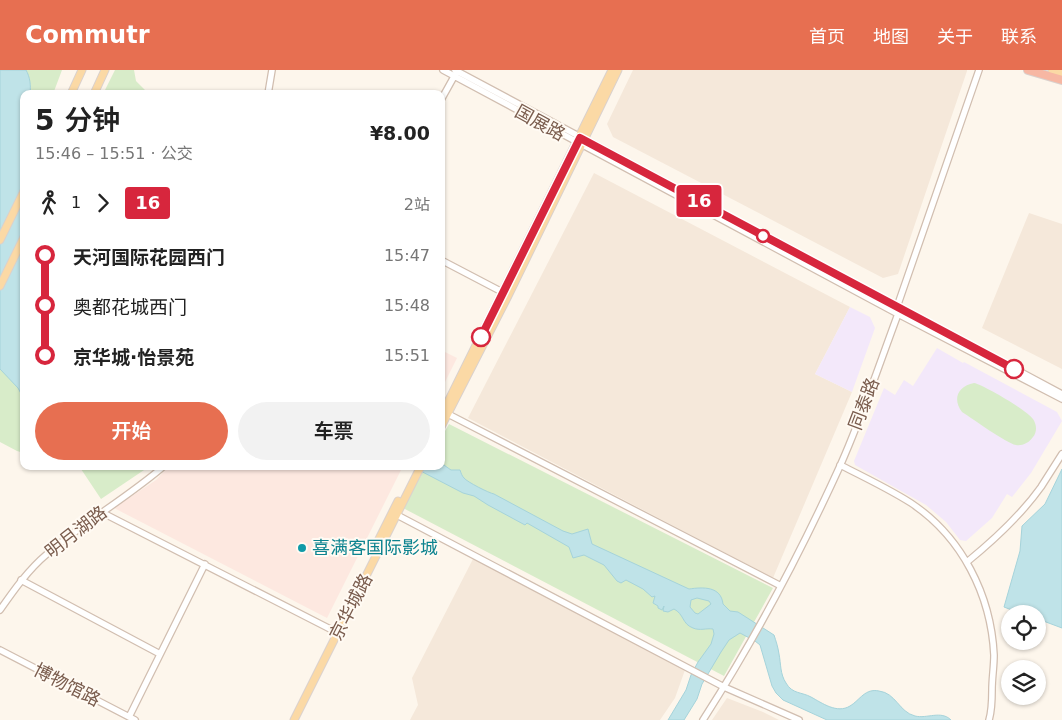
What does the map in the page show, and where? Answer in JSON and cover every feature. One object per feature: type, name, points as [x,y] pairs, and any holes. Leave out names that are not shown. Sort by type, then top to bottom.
[{"type":"highway","points":[[1028,70],[1062,80]]},
{"type":"main road","points":[[72,90],[82,70]]},
{"type":"main road","points":[[96,90],[105,70]]},
{"type":"main road","points":[[581,142],[612,70]]},
{"type":"main road","points":[[445,415],[618,70]]},
{"type":"main road","points":[[1052,70],[1062,73]]},
{"type":"main road","points":[[0,240],[20,199]]},
{"type":"main road","points":[[0,286],[20,245]]},
{"type":"main road","name":"京华城路","points":[[289,720],[397,515],[415,470]]},
{"type":"main road","name":"京华城路","points":[[294,720],[411,481],[418,470]]},
{"type":"street","points":[[269,90],[272,70]]},
{"type":"street","name":"国展路","points":[[443,70],[455,72],[898,314],[1062,399]]},
{"type":"street","name":"同泰路","points":[[703,720],[765,616],[840,465],[898,314],[897,307],[979,70]]},
{"type":"street","points":[[445,92],[455,72]]},
{"type":"street","name":"国展路","points":[[581,142],[1062,394]]},
{"type":"street","points":[[445,262],[506,294]]},
{"type":"street","points":[[445,415],[781,586]]},
{"type":"street","points":[[967,562],[990,543],[1017,515],[1040,488],[1062,454]]},
{"type":"street","points":[[840,465],[911,504],[948,536],[967,562],[987,607],[993,637],[992,711],[989,720]]},
{"type":"street","name":"明月湖路","points":[[0,610],[21,580],[46,555],[159,470]]},
{"type":"street","points":[[101,512],[336,632]]},
{"type":"street","points":[[397,515],[724,687],[799,720]]},
{"type":"street","points":[[132,718],[160,654],[205,564]]},
{"type":"street","points":[[21,580],[160,654]]},
{"type":"street","name":"博物馆路","points":[[0,650],[132,718]]},
{"type":"shaded area","points":[[633,70],[967,70],[898,274],[883,278],[613,137],[607,124]]},
{"type":"shaded area","points":[[594,173],[850,307],[815,374],[852,392],[773,578],[468,418]]},
{"type":"shaded area","points":[[1029,213],[1062,224],[1062,369],[982,328]]},
{"type":"shaded area","points":[[850,307],[870,317],[875,328],[852,392],[815,374]]},
{"type":"shaded area","points":[[937,348],[1057,412],[1062,421],[1031,473],[1012,497],[1007,494],[992,518],[966,541],[960,540],[946,522],[926,505],[855,465],[854,461],[884,388],[895,395],[904,380],[913,386]]},
{"type":"shaded area","points":[[445,352],[457,358],[445,382]]},
{"type":"shaded area","points":[[165,470],[401,470],[327,618],[114,508],[156,480]]},
{"type":"shaded area","points":[[474,557],[685,670],[675,698],[660,720],[410,720],[418,705],[412,678]]},
{"type":"shaded area","points":[[727,698],[763,712],[779,720],[712,720]]},
{"type":"green space","points":[[0,70],[62,70],[54,90],[20,90],[20,452],[0,442]]},
{"type":"green space","points":[[115,70],[134,70],[136,81],[145,90],[105,90]]},
{"type":"green space","points":[[974,383],[987,388],[1029,415],[1036,426],[1036,431],[1031,439],[1021,445],[1016,445],[997,436],[962,412],[957,402],[958,394],[964,387]]},
{"type":"green space","points":[[449,424],[773,588],[724,676],[403,508],[424,470],[445,470],[445,431]]},
{"type":"green space","points":[[82,470],[144,470],[101,499]]},
{"type":"water","points":[[0,70],[26,70],[30,90],[20,90],[20,392],[0,369]]},
{"type":"water","points":[[445,466],[451,470],[460,470],[463,477],[469,482],[563,531],[572,534],[588,529],[592,544],[689,589],[705,588],[715,591],[730,611],[738,612],[774,635],[784,680],[788,687],[794,691],[808,695],[830,707],[840,709],[850,706],[870,691],[885,692],[910,714],[920,717],[938,715],[951,720],[827,720],[783,700],[776,693],[772,686],[760,645],[740,633],[729,640],[721,652],[684,720],[668,720],[686,690],[698,662],[711,644],[714,634],[713,629],[698,629],[689,626],[674,609],[668,612],[663,611],[664,606],[662,610],[658,608],[653,603],[655,596],[652,597],[643,589],[626,580],[621,583],[617,581],[604,565],[584,555],[573,558],[569,547],[474,496],[463,493],[419,470],[445,470]],"holes":[[[697,598],[709,601],[711,604],[698,614],[690,607],[691,600]]]},
{"type":"water","points":[[1062,469],[1062,628],[1046,622],[1046,605],[1005,605],[1020,551],[1022,526],[1045,504]]},
{"type":"bus line","name":"16","points":[[481,337],[580,138],[1014,369]]},
{"type":"place","name":"喜满客国际影城","points":[[302,548]]}]
